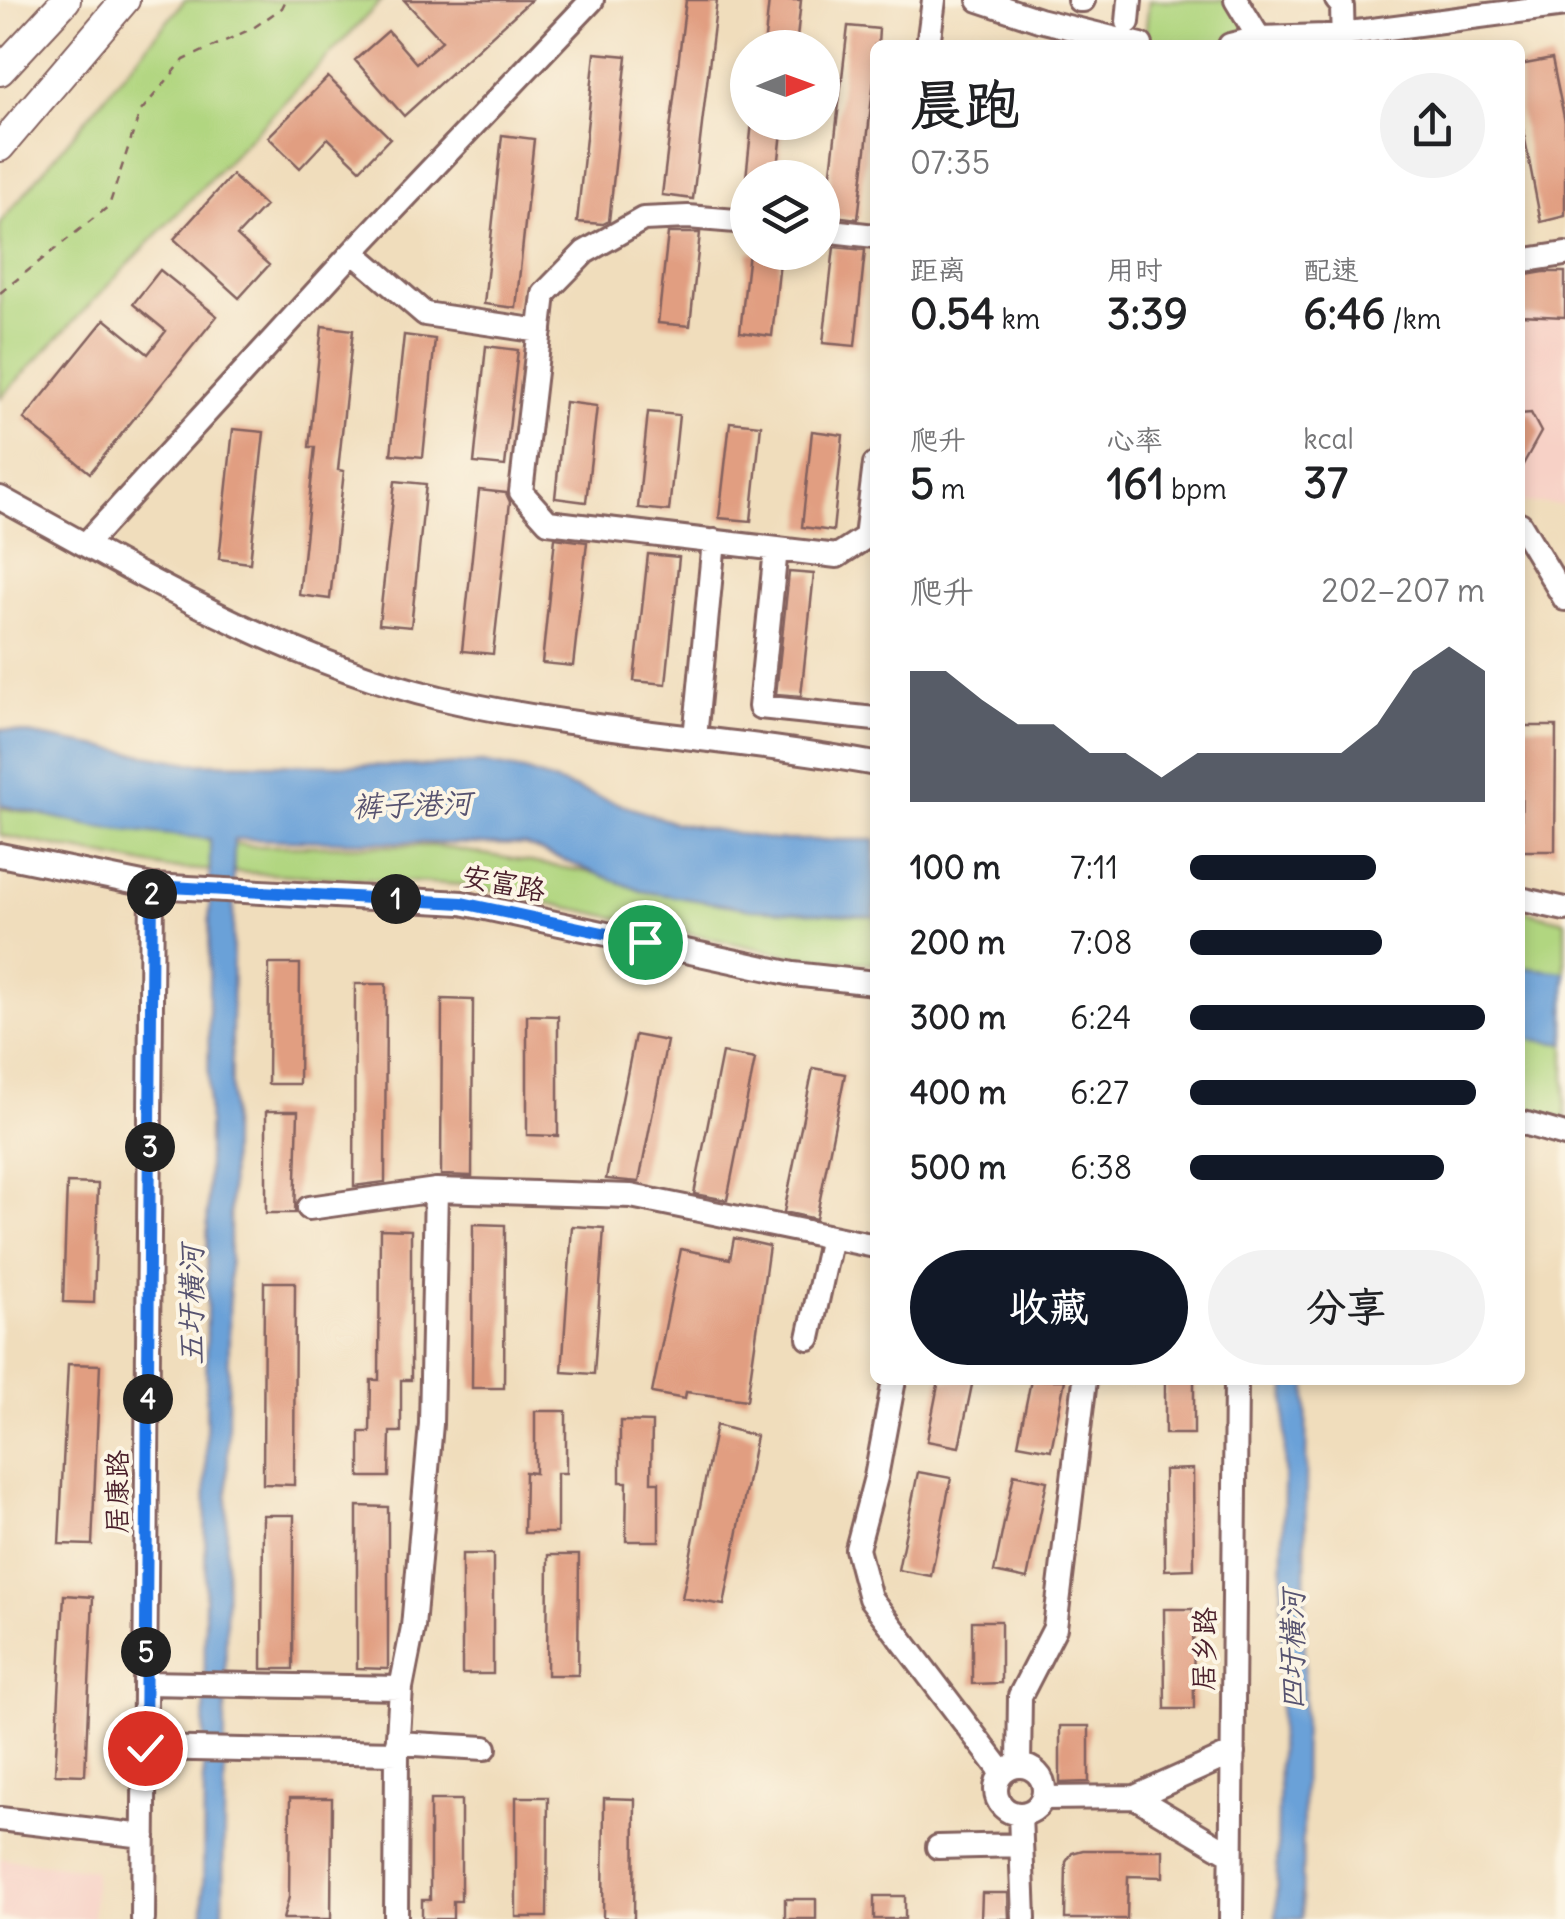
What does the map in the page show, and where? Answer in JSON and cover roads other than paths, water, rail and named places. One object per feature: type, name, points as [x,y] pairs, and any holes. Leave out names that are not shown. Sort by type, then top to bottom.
[{"type":"main road","points":[[0,71],[66,0]]},
{"type":"main road","points":[[0,147],[125,0]]},
{"type":"street","points":[[85,544],[352,252],[592,0]]},
{"type":"street","points":[[929,40],[934,0]]},
{"type":"street","points":[[979,0],[1121,40]]},
{"type":"street","points":[[1236,0],[1258,40]]},
{"type":"street","points":[[1338,0],[1342,6],[1343,40],[1446,10],[1565,5]]},
{"type":"street","points":[[730,220],[642,219],[585,252],[544,294],[521,492],[548,522],[837,556],[866,537],[870,505]]},
{"type":"street","points":[[840,232],[870,235]]},
{"type":"street","points":[[352,252],[425,314],[540,331]]},
{"type":"street","points":[[1525,260],[1565,254]]},
{"type":"street","points":[[0,498],[282,646],[439,697],[592,726],[782,746],[870,763]]},
{"type":"street","points":[[1525,532],[1565,599]]},
{"type":"street","points":[[696,738],[714,542]]},
{"type":"street","points":[[776,549],[760,707],[870,718]]},
{"type":"street","name":"安富路","points":[[0,855],[152,886],[462,903],[792,974],[870,982]]},
{"type":"street","name":"居康路","points":[[143,1919],[152,886]]},
{"type":"street","points":[[1525,900],[1565,910]]},
{"type":"street","points":[[1525,1123],[1565,1135]]},
{"type":"street","points":[[396,1919],[397,1748],[413,1627],[431,1424],[436,1190]]},
{"type":"street","points":[[309,1208],[436,1190],[631,1196],[870,1245]]},
{"type":"street","points":[[809,1338],[831,1237]]},
{"type":"street","points":[[893,1385],[876,1477],[857,1548],[870,1598],[1011,1769]]},
{"type":"street","points":[[1011,1769],[1020,1696],[1055,1628],[1084,1385]]},
{"type":"street","name":"居乡路","points":[[1231,1919],[1236,1385]]},
{"type":"street","points":[[146,1683],[402,1688]]},
{"type":"street","points":[[145,1748],[485,1748]]},
{"type":"street","points":[[1043,1798],[1135,1796],[1233,1753]]},
{"type":"street","points":[[1011,1769],[1034,1770],[1044,1782],[1043,1798],[1034,1810],[1020,1814],[1005,1808],[996,1795],[998,1779],[1011,1769]]},
{"type":"street","points":[[1135,1796],[1231,1854]]},
{"type":"street","points":[[1020,1814],[1024,1919]]},
{"type":"street","points":[[0,1819],[144,1836]]},
{"type":"street","points":[[938,1847],[1021,1845]]},
{"type":"water","name":"裤子港河","points":[[0,729],[190,763],[482,763],[524,771],[675,823],[774,840],[870,840],[870,917],[751,909],[641,891],[525,845],[234,839],[223,1919],[203,1919],[210,839],[96,827],[0,805]]},
{"type":"water","points":[[1525,968],[1565,972],[1565,1044],[1525,1039]]},
{"type":"water","name":"四圩横河","points":[[1286,1385],[1307,1385],[1302,1919],[1276,1919]]},
{"type":"water label","name":"五圩横河","points":[[192,1305]]}]
